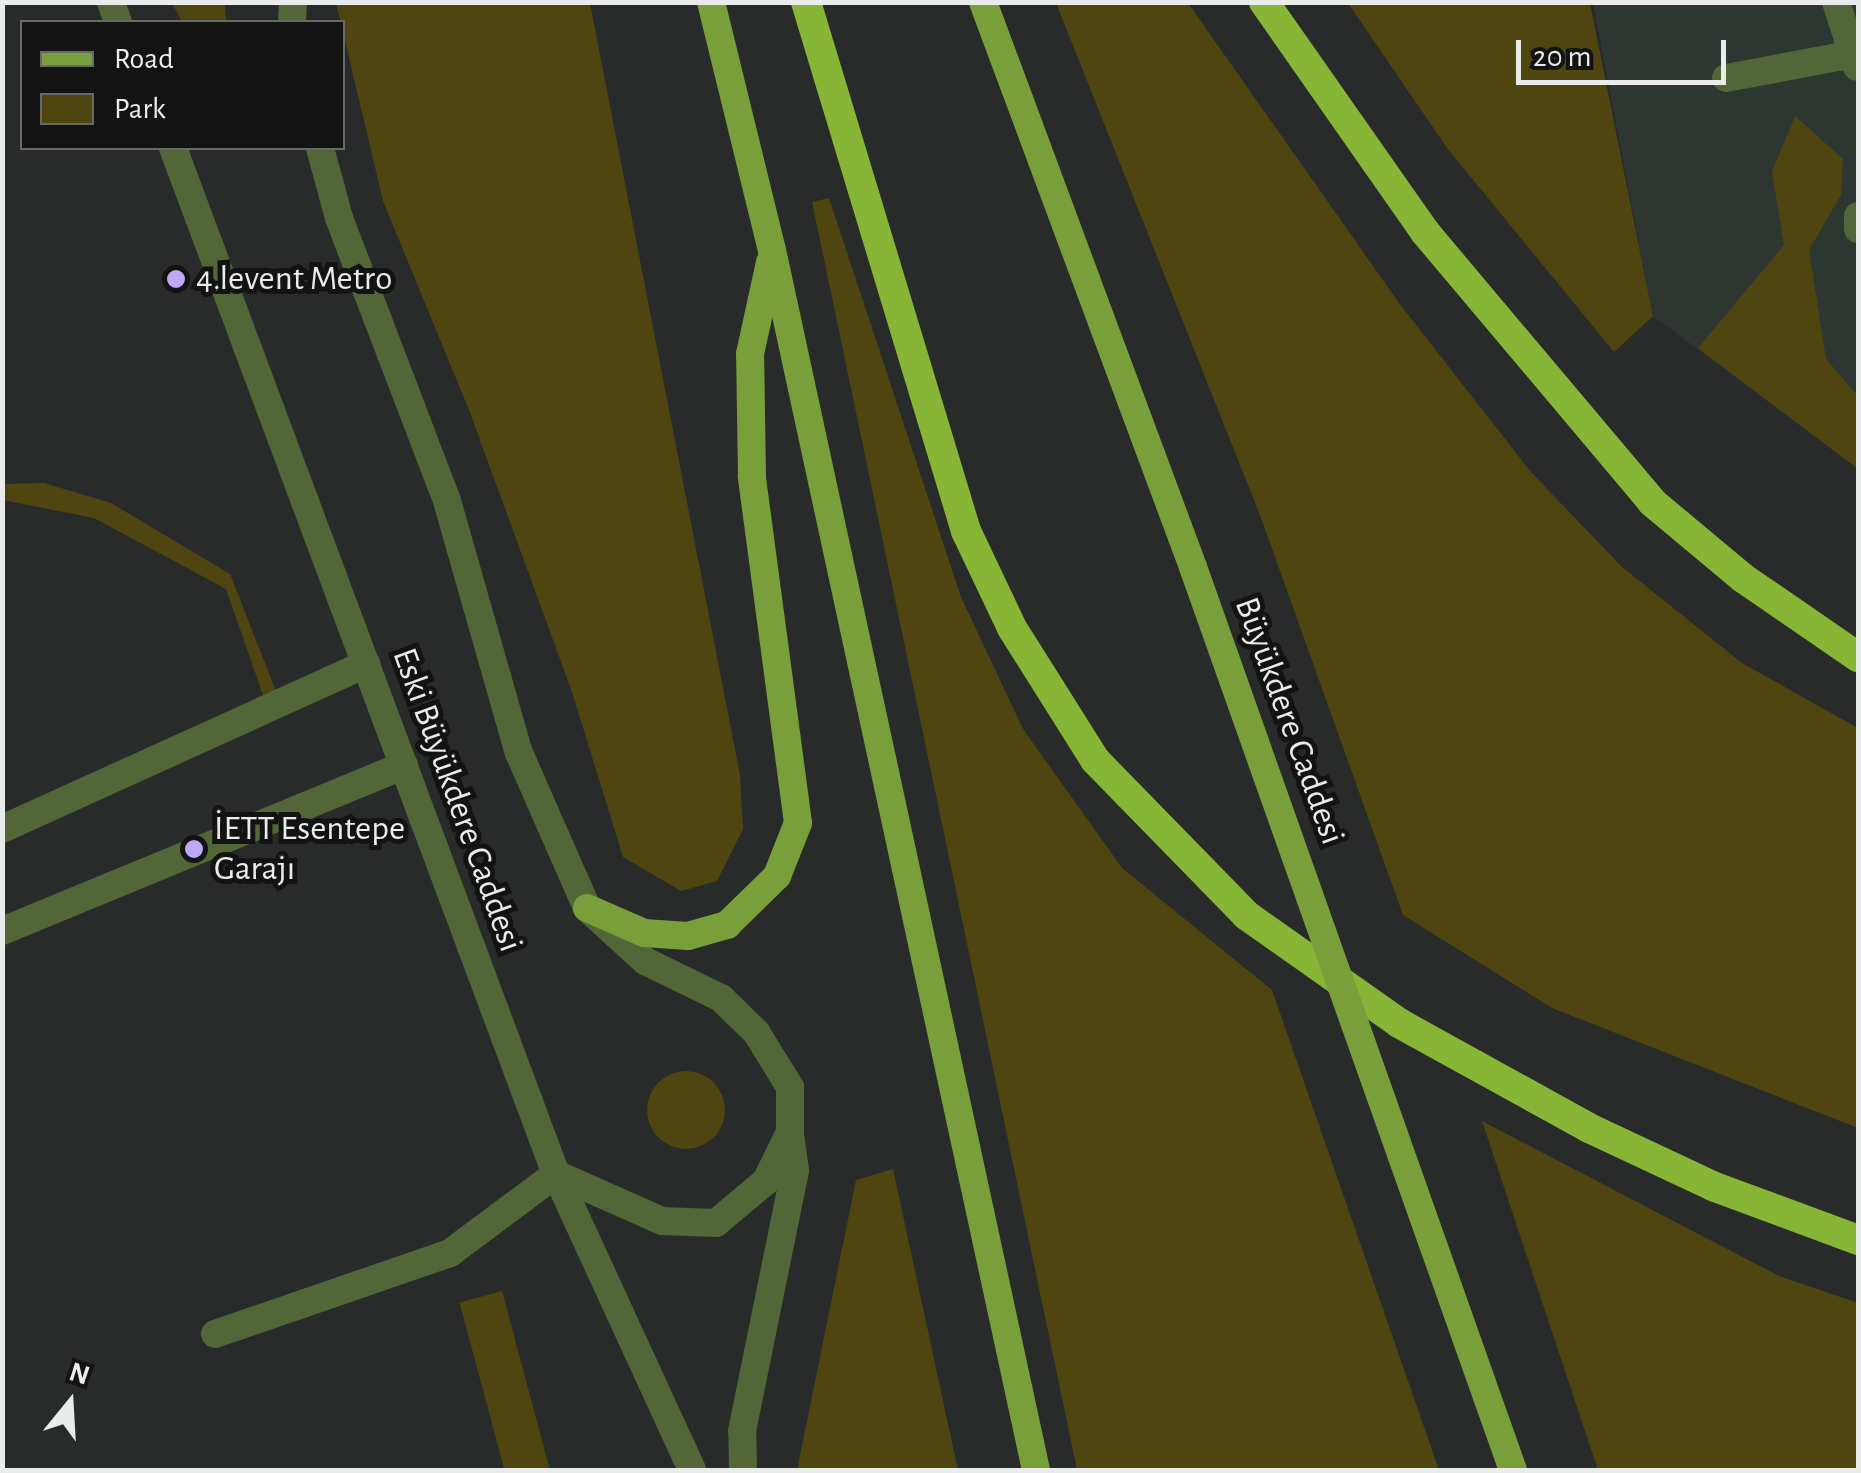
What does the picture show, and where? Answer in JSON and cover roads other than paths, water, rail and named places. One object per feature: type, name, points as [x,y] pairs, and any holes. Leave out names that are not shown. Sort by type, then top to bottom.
[{"type":"highway","points":[[806,2],[966,531],[1012,628],[1096,760],[1246,916],[1400,1023],[1590,1128],[1715,1187],[1858,1240]]},
{"type":"highway","points":[[1264,2],[1425,232],[1652,502],[1743,578],[1858,657]]},
{"type":"main road","points":[[711,2],[772,250],[1036,1470]]},
{"type":"main road","name":"Büyükdere Caddesi","points":[[983,2],[1193,566],[1513,1470]]},
{"type":"main road","points":[[587,908],[644,932],[688,936],[727,925],[777,876],[798,823],[752,476],[750,354],[772,250]]},
{"type":"street","points":[[1726,78],[1854,62],[1836,2]]},
{"type":"street","name":"Eski Büyükdere Caddesi","points":[[174,150],[556,1174],[692,1470]]},
{"type":"street","points":[[321,150],[339,218],[447,501],[520,753],[587,908],[645,961],[720,998],[756,1032],[790,1087],[795,1170],[742,1431],[743,1470]]},
{"type":"street","points":[[1858,216],[1858,229]]},
{"type":"street","points":[[2,829],[366,664]]},
{"type":"street","points":[[2,932],[404,765]]},
{"type":"street","points":[[215,1334],[450,1253],[556,1174],[662,1221],[716,1223],[766,1181],[790,1132]]},
{"type":"place","name":"4.levent Metro","points":[[176,279]]},
{"type":"place","name":"İETT Esentepe Garajı","points":[[194,849]]}]
